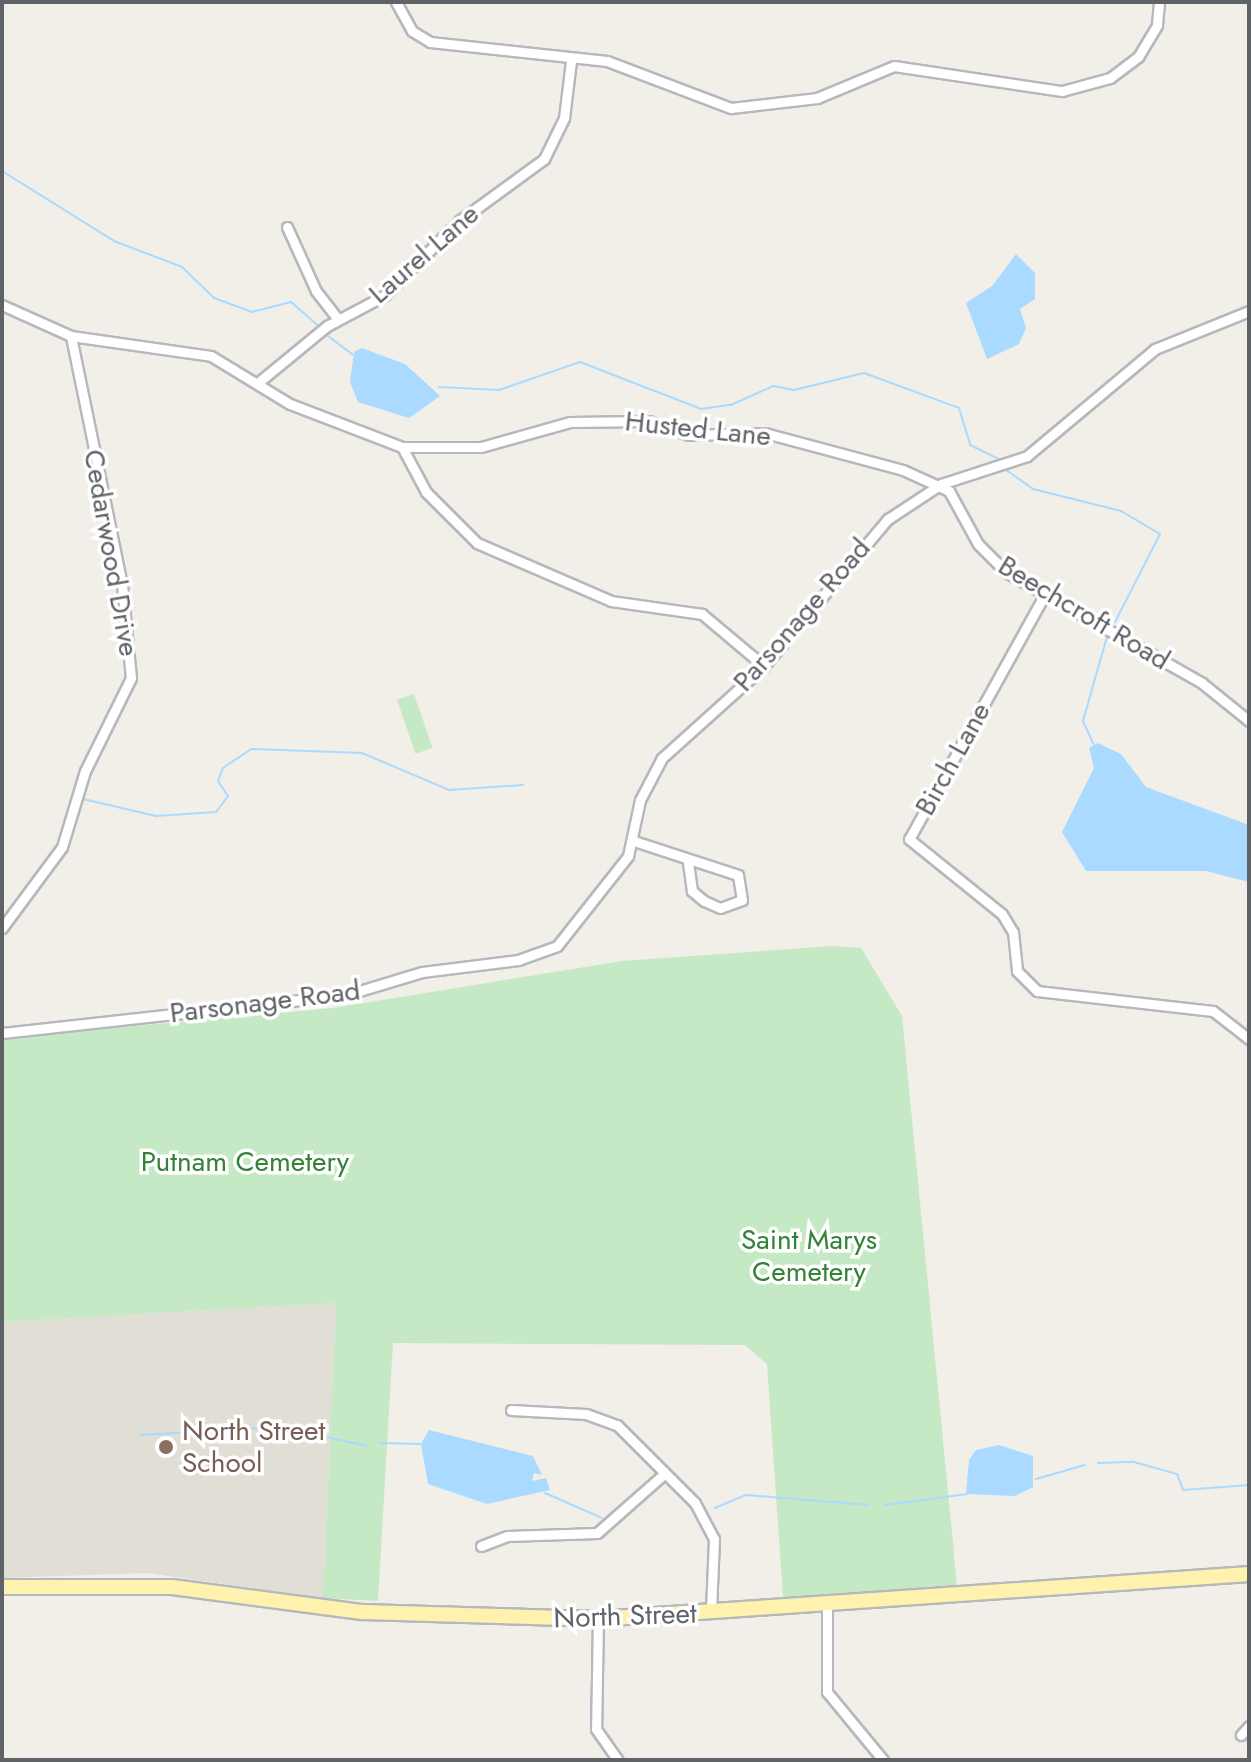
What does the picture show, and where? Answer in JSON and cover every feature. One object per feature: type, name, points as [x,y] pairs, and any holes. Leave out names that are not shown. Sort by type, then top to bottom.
[{"type":"main road","name":"North Street","points":[[2,1587],[172,1587],[363,1612],[598,1619],[1249,1574]]},
{"type":"street","points":[[396,2],[412,31],[430,42],[571,61],[607,61],[731,108],[817,98],[894,66],[1062,91],[1110,78],[1138,57],[1157,25],[1159,2]]},
{"type":"street","name":"Laurel Lane","points":[[260,381],[327,326],[385,295],[459,221],[544,159],[564,118],[571,61]]},
{"type":"street","points":[[287,227],[316,291],[338,319]]},
{"type":"street","name":"Husted Lane","points":[[2,305],[71,336],[211,356],[260,381],[290,404],[402,447],[481,447],[570,422],[649,421],[689,435],[765,433],[941,484]]},
{"type":"street","name":"Parsonage Road","points":[[2,1033],[346,995],[422,972],[532,957],[569,936],[634,841],[640,800],[662,758],[764,666],[862,545],[941,484],[1027,456],[1155,349],[1249,311]]},
{"type":"street","name":"Cedarwood Drive","points":[[2,928],[62,847],[85,771],[131,678],[122,585],[71,336]]},
{"type":"street","points":[[402,447],[426,492],[477,543],[611,601],[702,614],[764,666]]},
{"type":"street","name":"Beechcroft Road","points":[[941,484],[978,544],[1045,594],[1202,683],[1249,721]]},
{"type":"street","name":"Birch Lane","points":[[1045,594],[909,839],[1002,914],[1013,932],[1017,971],[1037,991],[1213,1011],[1249,1039]]},
{"type":"street","points":[[634,841],[738,875],[742,900],[720,908],[704,901],[692,891],[688,861]]},
{"type":"street","points":[[511,1410],[586,1414],[617,1425],[695,1503],[714,1539],[711,1612]]},
{"type":"street","points":[[481,1546],[507,1536],[597,1533],[664,1474]]},
{"type":"street","points":[[827,1602],[827,1692],[883,1760]]},
{"type":"street","points":[[598,1619],[596,1729],[618,1760]]},
{"type":"street","points":[[1241,1735],[1249,1726]]},
{"type":"shaded area","name":"North Street School","points":[[336,1303],[323,1598],[147,1573],[2,1578],[2,1322]]},
{"type":"green space","points":[[414,694],[433,748],[416,754],[397,700]]},
{"type":"green space","points":[[833,946],[861,948],[902,1016],[957,1585],[783,1597],[767,1364],[745,1345],[393,1343],[378,1601],[323,1598],[336,1303],[2,1322],[2,1038],[333,1008],[622,961]]},
{"type":"water","points":[[1016,254],[1035,273],[1035,299],[1020,309],[1026,328],[1019,344],[987,359],[966,303],[992,286]]},
{"type":"water","points":[[362,348],[405,364],[440,396],[409,418],[358,402],[350,382],[354,352]]},
{"type":"water","points":[[1098,743],[1121,754],[1146,787],[1249,825],[1249,882],[1206,871],[1086,871],[1062,832],[1094,768],[1089,748]]},
{"type":"water","points":[[429,1430],[533,1456],[542,1475],[534,1473],[532,1481],[546,1478],[550,1490],[487,1504],[428,1484],[421,1444]]},
{"type":"water","points":[[999,1445],[1033,1456],[1033,1487],[1015,1496],[966,1494],[969,1460],[976,1450]]},
{"type":"waterway","points":[[2,171],[114,241],[182,267],[214,298],[252,312],[291,302],[320,327]]},
{"type":"waterway","points":[[324,333],[353,355]]},
{"type":"waterway","points":[[439,387],[499,390],[580,362],[701,409],[731,405],[773,386],[794,390],[864,373],[959,408],[970,445],[999,459]]},
{"type":"waterway","points":[[1006,470],[1033,489],[1121,511],[1160,534],[1113,626]]},
{"type":"waterway","points":[[1094,745],[1083,721],[1107,637]]},
{"type":"waterway","points":[[83,799],[156,816],[216,812],[228,796],[218,781],[223,768],[251,749],[362,753],[449,790],[523,785]]},
{"type":"waterway","points":[[140,1435],[278,1427],[368,1446]]},
{"type":"waterway","points":[[380,1443],[420,1444]]},
{"type":"waterway","points":[[1098,1463],[1134,1462],[1177,1474],[1183,1490],[1249,1485]]},
{"type":"waterway","points":[[1036,1479],[1085,1465]]},
{"type":"waterway","points":[[545,1493],[602,1518]]},
{"type":"waterway","points":[[885,1505],[967,1494]]},
{"type":"waterway","points":[[715,1508],[745,1495],[869,1505]]},
{"type":"place","name":"North Street School","points":[[166,1447]]},
{"type":"park label","name":"Putnam Cemetery","points":[[245,1162]]},
{"type":"park label","name":"Saint Marys Cemetery","points":[[809,1256]]}]
